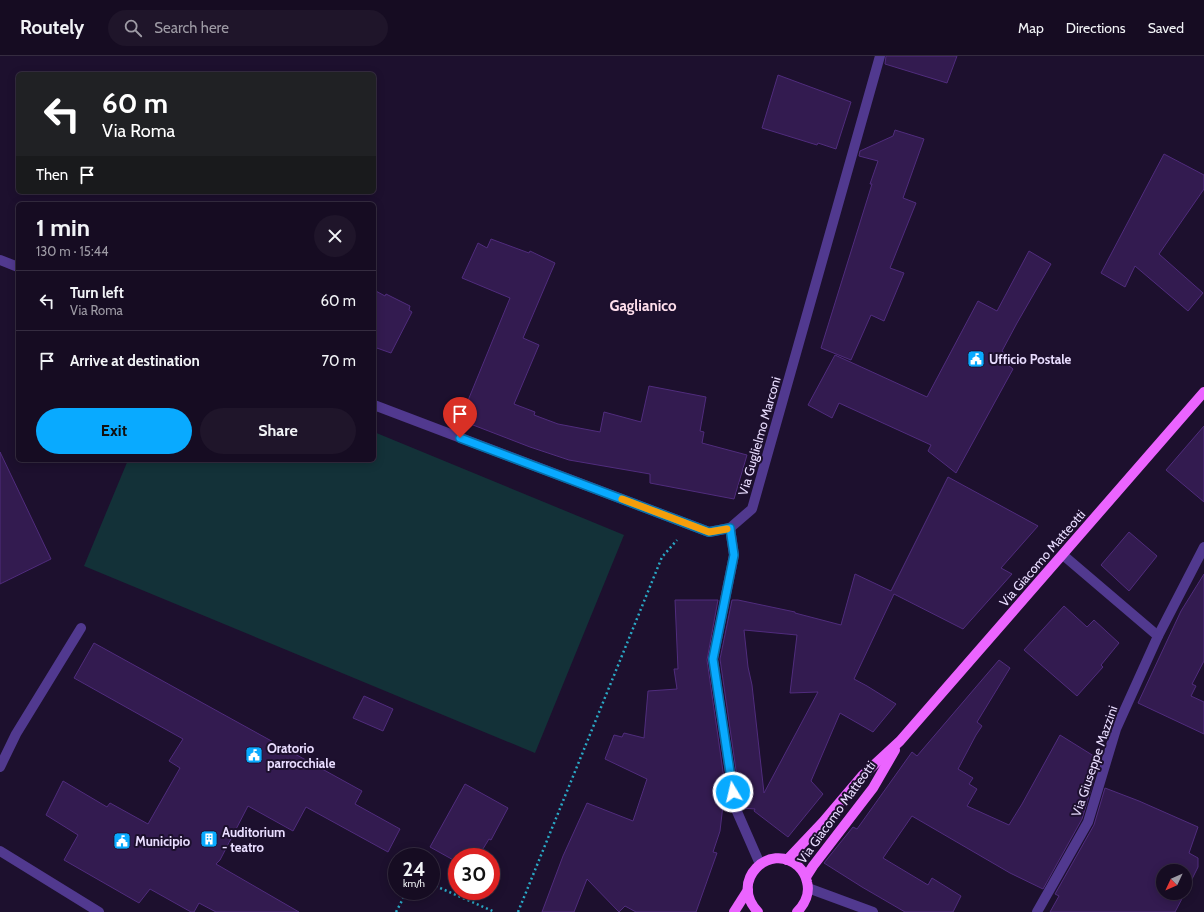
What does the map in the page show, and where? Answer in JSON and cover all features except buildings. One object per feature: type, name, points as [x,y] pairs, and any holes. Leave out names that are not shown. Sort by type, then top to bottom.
[{"type":"main road","name":"Via Giacomo Matteotti","points":[[787,860],[823,822],[862,776],[900,741],[1204,392]]},
{"type":"main road","name":"Via Giacomo Matteotti","points":[[806,877],[873,788],[900,741]]},
{"type":"main road","points":[[758,912],[753,907],[749,898],[749,880],[753,871],[760,864],[769,860],[778,859],[787,860],[798,867],[806,877],[808,888],[807,898],[797,912]]},
{"type":"main road","points":[[734,912],[748,890]]},
{"type":"street","name":"Via Guglielmo Marconi","points":[[730,528],[752,509],[880,56]]},
{"type":"street","points":[[0,260],[16,266]]},
{"type":"street","points":[[376,407],[709,532],[730,528],[734,555],[713,659],[735,807],[760,864]]},
{"type":"street","name":"Via Giuseppe Mazzini","points":[[1037,912],[1088,822],[1116,729],[1158,636],[1204,547]]},
{"type":"street","points":[[1063,555],[1158,636]]},
{"type":"street","points":[[0,767],[16,734],[81,628]]},
{"type":"street","points":[[0,851],[99,912]]},
{"type":"street","points":[[808,888],[873,912]]},
{"type":"path","points":[[518,912],[662,557],[691,525]]},
{"type":"path","points":[[440,888],[495,912]]},
{"type":"path","points":[[396,912],[403,900]]},
{"type":"green space","points":[[376,433],[624,535],[535,753],[84,566],[127,462],[376,462]]},
{"type":"slow traffic","points":[[622,499],[709,532],[727,529]]},
{"type":"place","name":"Ufficio Postale","points":[[976,359]]},
{"type":"place","name":"Oratorio parrocchiale","points":[[254,755]]},
{"type":"place","name":"Auditorium - teatro","points":[[209,839]]},
{"type":"place","name":"Municipio","points":[[122,841]]},
{"type":"district","name":"Gaglianico","points":[[643,306]]},
{"type":"route","points":[[460,438],[709,532],[730,528],[734,555],[713,659],[733,792]]}]
